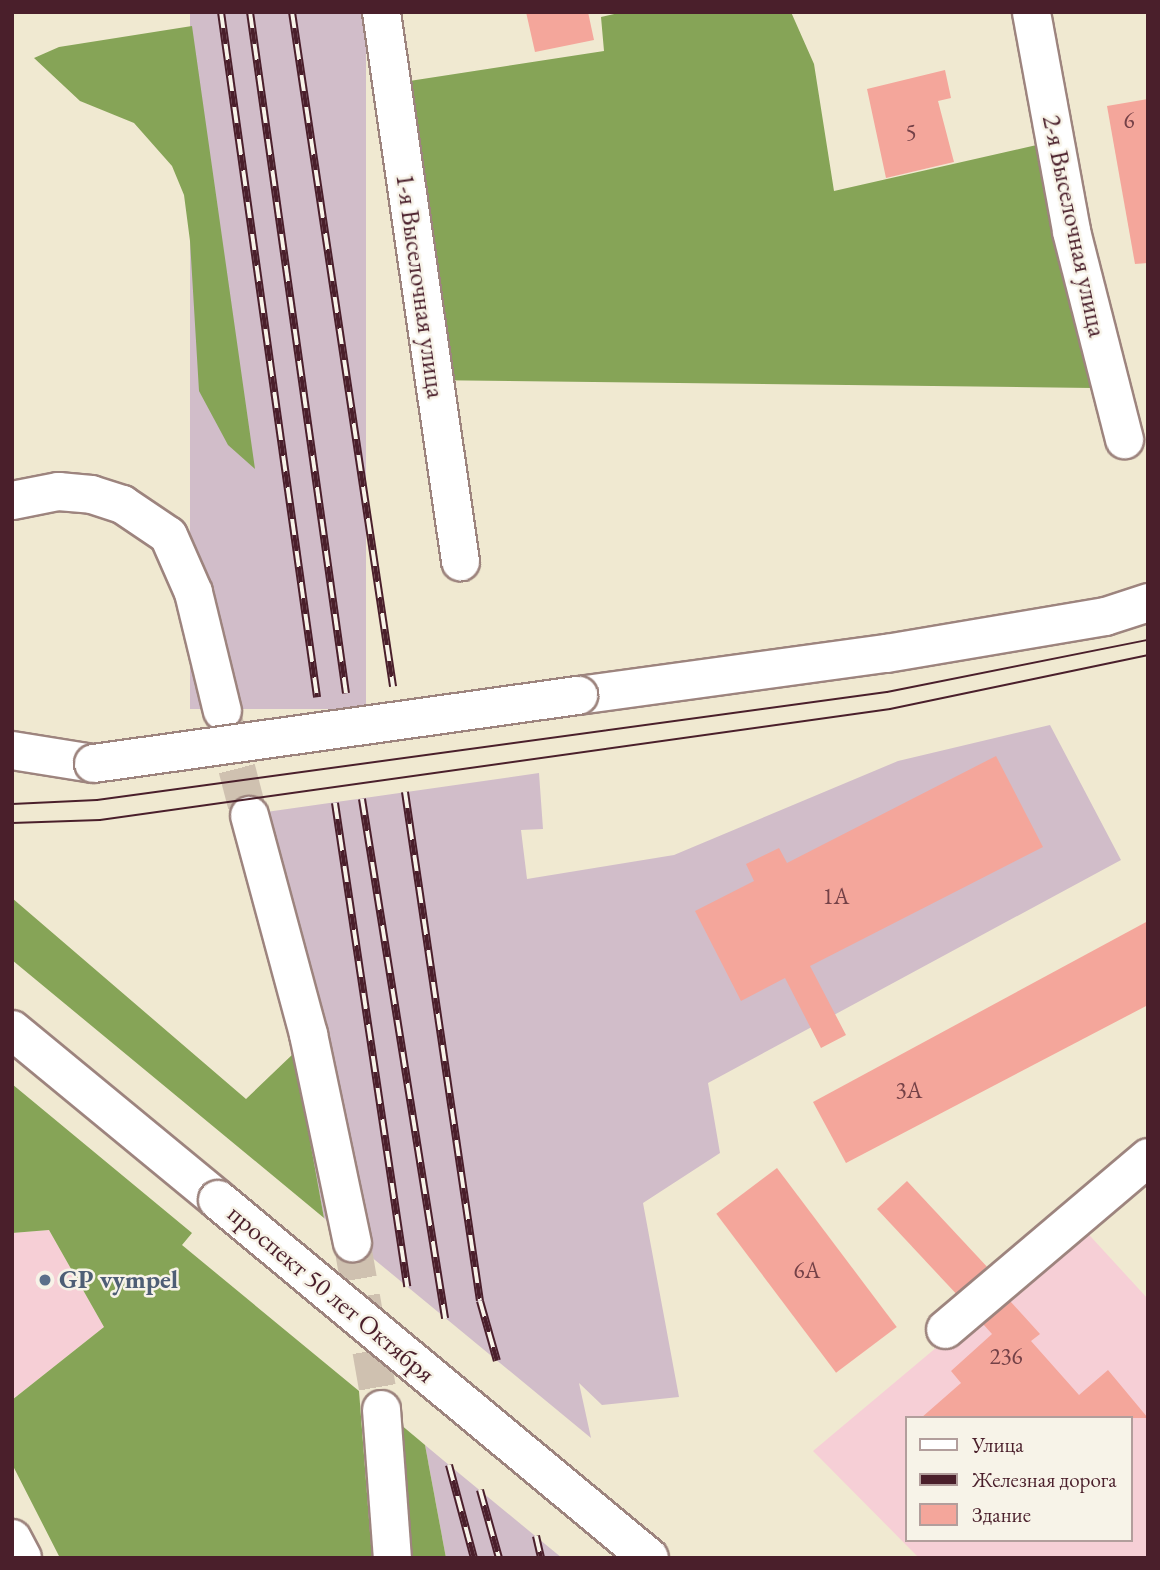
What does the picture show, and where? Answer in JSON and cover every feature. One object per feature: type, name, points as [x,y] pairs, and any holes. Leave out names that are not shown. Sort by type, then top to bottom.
[{"type":"main road","name":"проспект 50 лет Октября","points":[[12,1030],[649,1558]]},
{"type":"main road","points":[[12,1539],[22,1558]]},
{"type":"street","name":"1-я Выселочная улица","points":[[381,12],[460,561]]},
{"type":"street","name":"2-я Выселочная улица","points":[[1031,12],[1071,231],[1124,439]]},
{"type":"street","points":[[12,500],[58,491],[91,494],[122,504],[167,535],[193,592],[222,711]]},
{"type":"street","points":[[12,750],[93,763],[886,653],[1105,616],[1148,602]]},
{"type":"street","points":[[249,815],[308,1034],[352,1242]]},
{"type":"street","points":[[945,1329],[1148,1157]]},
{"type":"street","points":[[381,1409],[392,1558]]},
{"type":"shaded area","points":[[190,12],[366,12],[366,709],[190,709]]},
{"type":"shaded area","points":[[1050,725],[1121,860],[708,1083],[720,1153],[643,1203],[679,1397],[602,1405],[579,1383],[591,1438],[324,1218],[278,981],[232,817],[539,773],[543,829],[521,830],[527,879],[674,855],[898,761]]},
{"type":"shaded area","points":[[1081,1226],[1148,1299],[1148,1558],[919,1558],[813,1451]]},
{"type":"shaded area","name":"GP vympel","points":[[49,1230],[104,1327],[12,1400],[12,1233]]},
{"type":"shaded area","points":[[425,1445],[449,1465],[562,1558],[446,1558]]},
{"type":"green space","points":[[623,12],[791,12],[814,64],[834,191],[1041,144],[1093,388],[422,380],[377,86],[604,51],[601,17]]},
{"type":"green space","points":[[192,26],[255,469],[228,445],[199,391],[190,241],[184,195],[172,166],[134,123],[80,101],[34,58],[59,47]]},
{"type":"green space","points":[[12,898],[246,1099],[294,1053],[324,1218],[12,960]]},
{"type":"green space","points":[[12,1084],[192,1233],[182,1245],[359,1391],[372,1558],[60,1558],[12,1464],[12,1400],[104,1327],[49,1230],[12,1233]]},
{"type":"green space","points":[[400,1424],[425,1445],[446,1558],[409,1558]]},
{"type":"building","points":[[526,12],[588,12],[594,40],[535,52]]},
{"type":"building","points":[[945,70],[951,98],[938,101],[954,162],[886,178],[867,89]]},
{"type":"building","points":[[1148,99],[1148,263],[1135,264],[1107,106]]},
{"type":"building","points":[[996,756],[1043,847],[810,966],[846,1035],[821,1048],[785,978],[741,1001],[695,911],[754,881],[746,864],[779,848],[787,863]]},
{"type":"building","points":[[1148,921],[1148,1005],[846,1163],[813,1102]]},
{"type":"building","points":[[777,1168],[897,1327],[836,1373],[716,1214]]},
{"type":"building","points":[[907,1181],[987,1267],[957,1295],[877,1209]]},
{"type":"building","points":[[1010,1301],[1040,1334],[1031,1341],[1079,1395],[1108,1370],[1148,1418],[923,1416],[961,1383],[951,1371],[992,1334],[983,1324]]},
{"type":"tunnel","points":[[223,715],[249,815]]},
{"type":"tunnel","points":[[352,1242],[381,1409]]},
{"type":"tram line","points":[[12,804],[97,800],[887,692],[1148,640]]},
{"type":"tram line","points":[[12,823],[100,820],[890,709],[1148,655]]},
{"type":"railway","points":[[221,12],[317,697]]},
{"type":"railway","points":[[250,12],[346,693]]},
{"type":"railway","points":[[292,12],[393,686]]},
{"type":"railway","points":[[405,792],[480,1301],[497,1361]]},
{"type":"railway","points":[[362,799],[445,1318]]},
{"type":"railway","points":[[335,803],[407,1287]]},
{"type":"railway","points":[[449,1465],[474,1558]]},
{"type":"railway","points":[[480,1490],[499,1558]]},
{"type":"railway","points":[[536,1536],[541,1558]]},
{"type":"place","name":"GP vympel","points":[[45,1280]]}]
